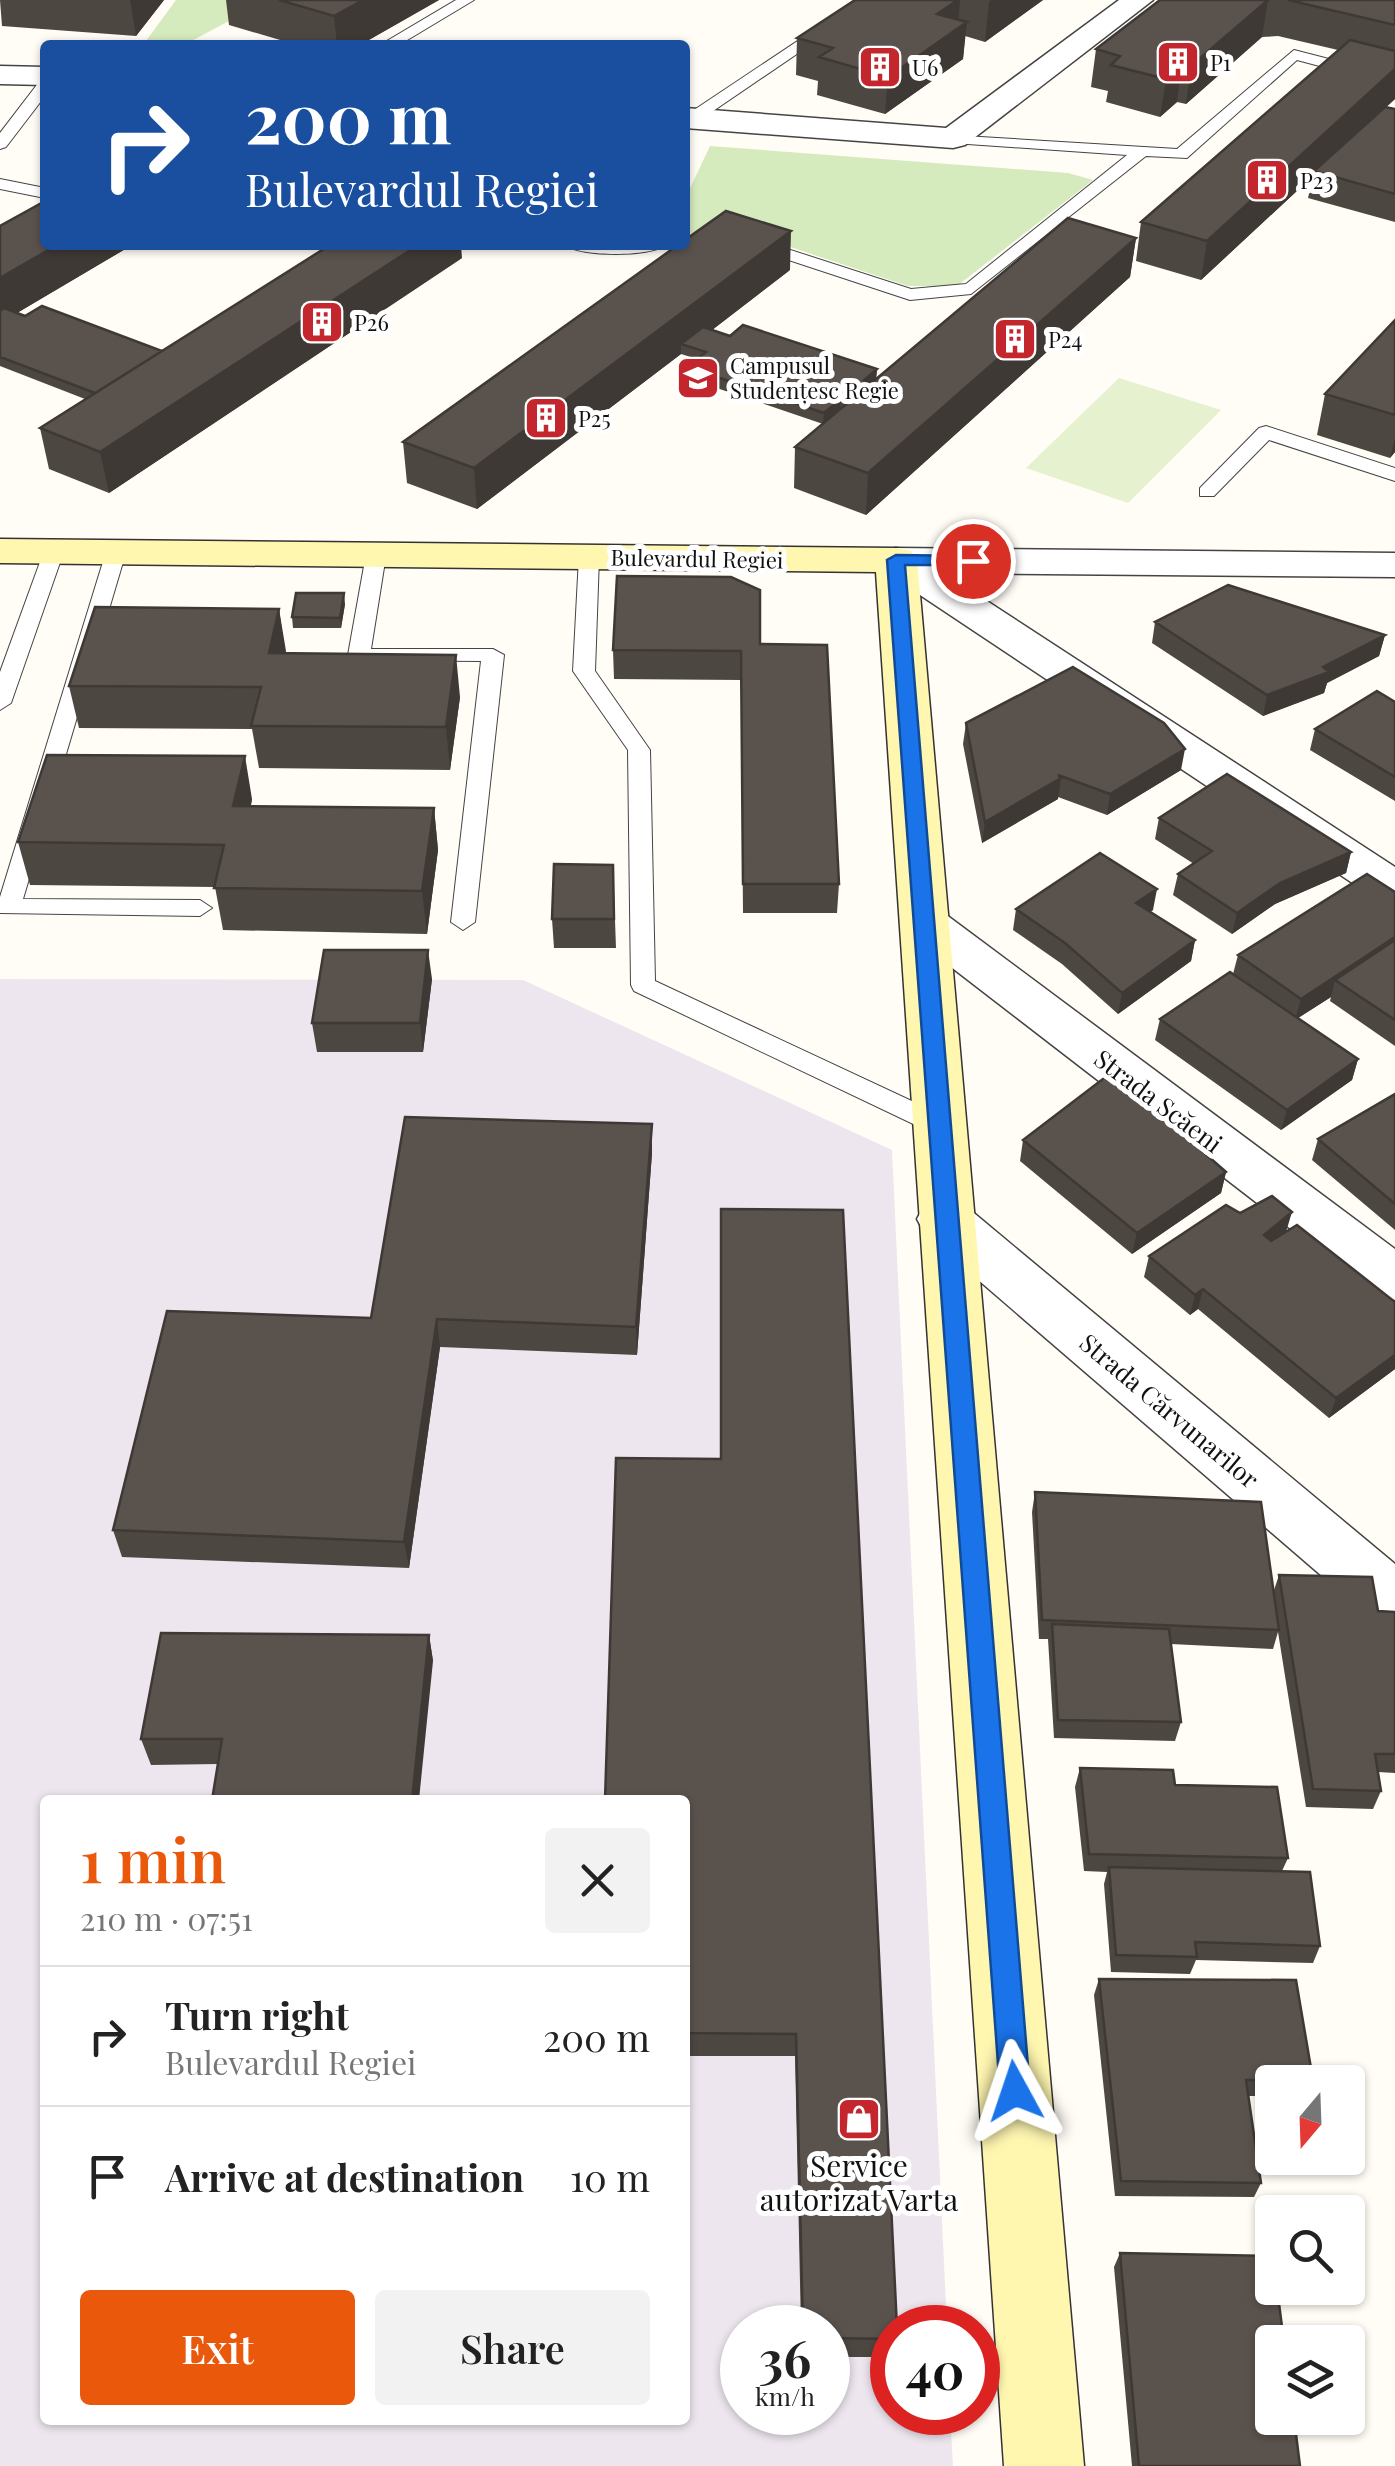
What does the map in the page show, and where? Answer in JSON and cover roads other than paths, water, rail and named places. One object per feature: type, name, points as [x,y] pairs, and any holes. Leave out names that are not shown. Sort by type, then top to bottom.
[{"type":"street","points":[[690,118],[953,138],[1138,0]]},
{"type":"street","points":[[0,75],[40,76]]},
{"type":"street","name":"Bulevardul Regiei","points":[[0,550],[1395,566]]},
{"type":"street","points":[[896,560],[1070,635],[1395,844]]},
{"type":"street","points":[[896,560],[1395,888]]},
{"type":"street","points":[[896,560],[944,1219],[1044,2466]]},
{"type":"street","name":"Strada Scăeni","points":[[924,922],[1395,1279]]},
{"type":"street","name":"Strada Cărvunarilor","points":[[944,1219],[1395,1600]]},
{"type":"lane","points":[[397,40],[467,0]]},
{"type":"lane","points":[[690,117],[869,0]]},
{"type":"lane","points":[[953,138],[1180,154],[1294,55],[1395,81]]},
{"type":"lane","points":[[0,144],[40,92]]},
{"type":"lane","points":[[690,242],[738,238],[910,294],[971,290],[1141,152]]},
{"type":"lane","points":[[0,184],[40,192]]},
{"type":"lane","points":[[1207,492],[1266,432],[1395,475]]},
{"type":"lane","points":[[0,703],[54,551]]},
{"type":"lane","points":[[116,552],[62,766],[9,907],[200,908]]},
{"type":"lane","points":[[376,555],[358,655],[493,656],[463,922]]},
{"type":"lane","points":[[589,557],[584,672],[640,750],[643,985],[938,1124]]},
{"type":"place","name":"P1","points":[[1178,62]]},
{"type":"place","name":"U6","points":[[880,67]]},
{"type":"place","name":"P23","points":[[1267,180]]},
{"type":"place","name":"P26","points":[[322,322]]},
{"type":"place","name":"P24","points":[[1015,339]]},
{"type":"place","name":"Campusul Studențesc Regie","points":[[698,378]]},
{"type":"place","name":"P25","points":[[546,418]]},
{"type":"place","name":"Service autorizat Varta","points":[[859,2119]]}]
